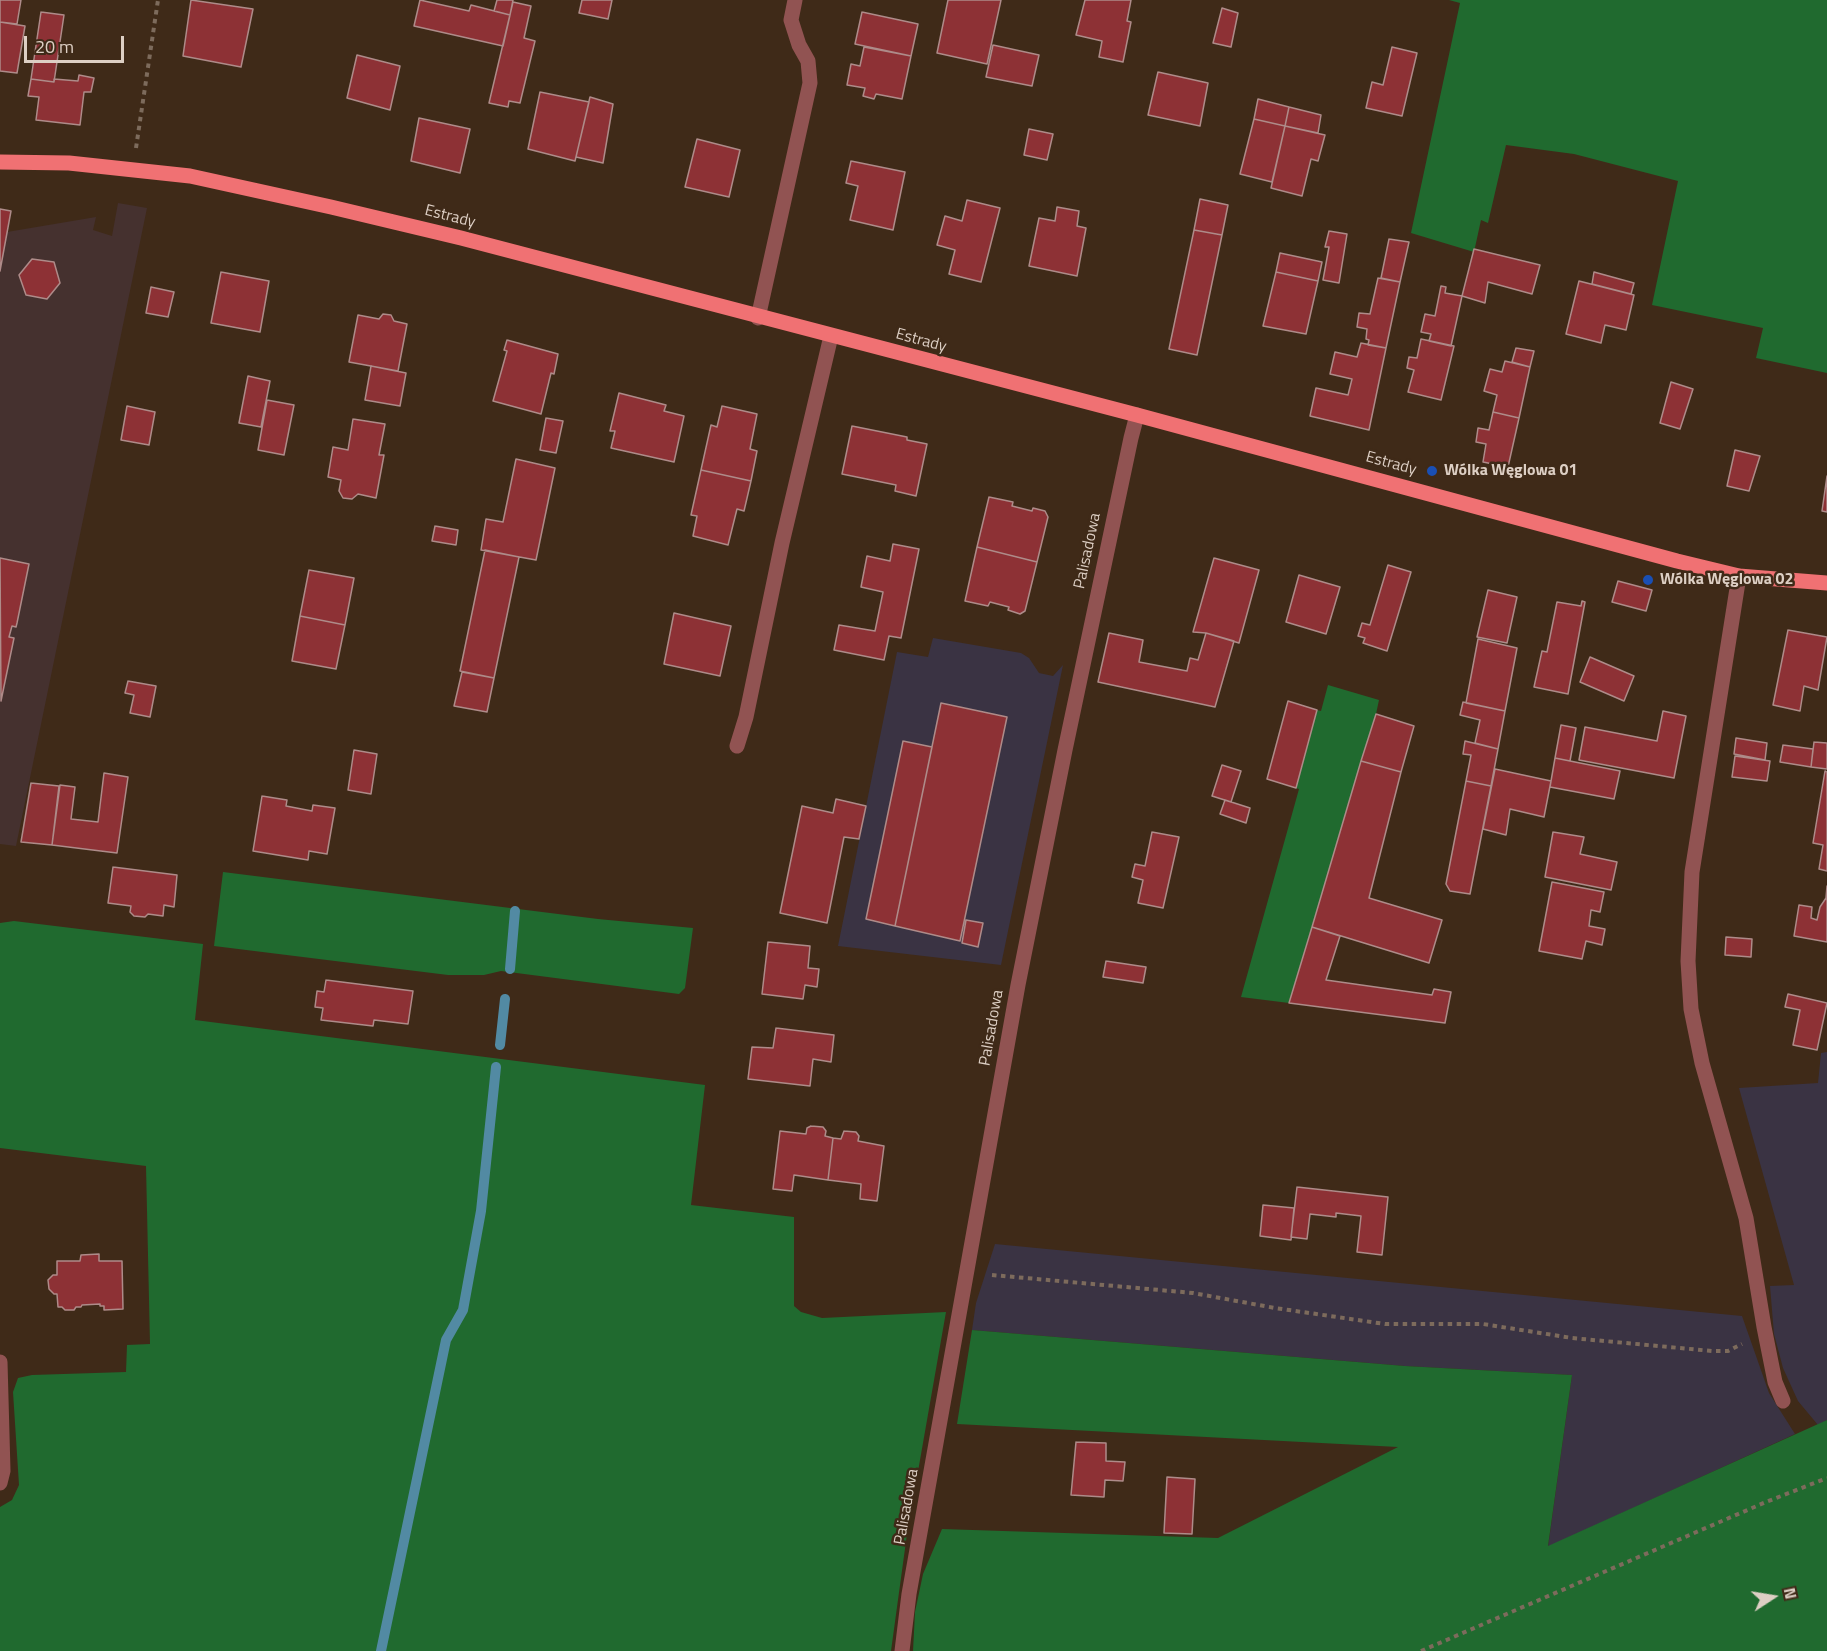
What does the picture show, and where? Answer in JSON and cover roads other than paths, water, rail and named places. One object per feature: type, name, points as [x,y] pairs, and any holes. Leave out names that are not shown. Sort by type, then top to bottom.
[{"type":"main road","name":"Estrady","points":[[0,162],[69,163],[190,176],[343,210],[461,238],[758,318],[1137,415],[1677,561],[1739,576],[1827,583]]},
{"type":"street","points":[[758,318],[810,83],[808,61],[799,45],[791,20],[795,0]]},
{"type":"street","points":[[737,746],[746,717],[782,543],[831,336]]},
{"type":"street","name":"Palisadowa","points":[[902,1651],[909,1594],[966,1272],[1033,911],[1137,415]]},
{"type":"street","points":[[1739,576],[1692,872],[1688,961],[1691,1009],[1702,1064],[1746,1218],[1775,1382],[1783,1401]]},
{"type":"street","points":[[0,1362],[3,1471],[0,1483]]},
{"type":"waterway","points":[[510,969],[515,911]]},
{"type":"waterway","points":[[500,1045],[505,999]]},
{"type":"waterway","points":[[381,1651],[446,1340],[463,1310],[481,1211],[496,1067]]},
{"type":"place","name":"Wólka Węglowa 01","points":[[1432,471]]},
{"type":"place","name":"Wólka Węglowa 02","points":[[1648,580]]}]
